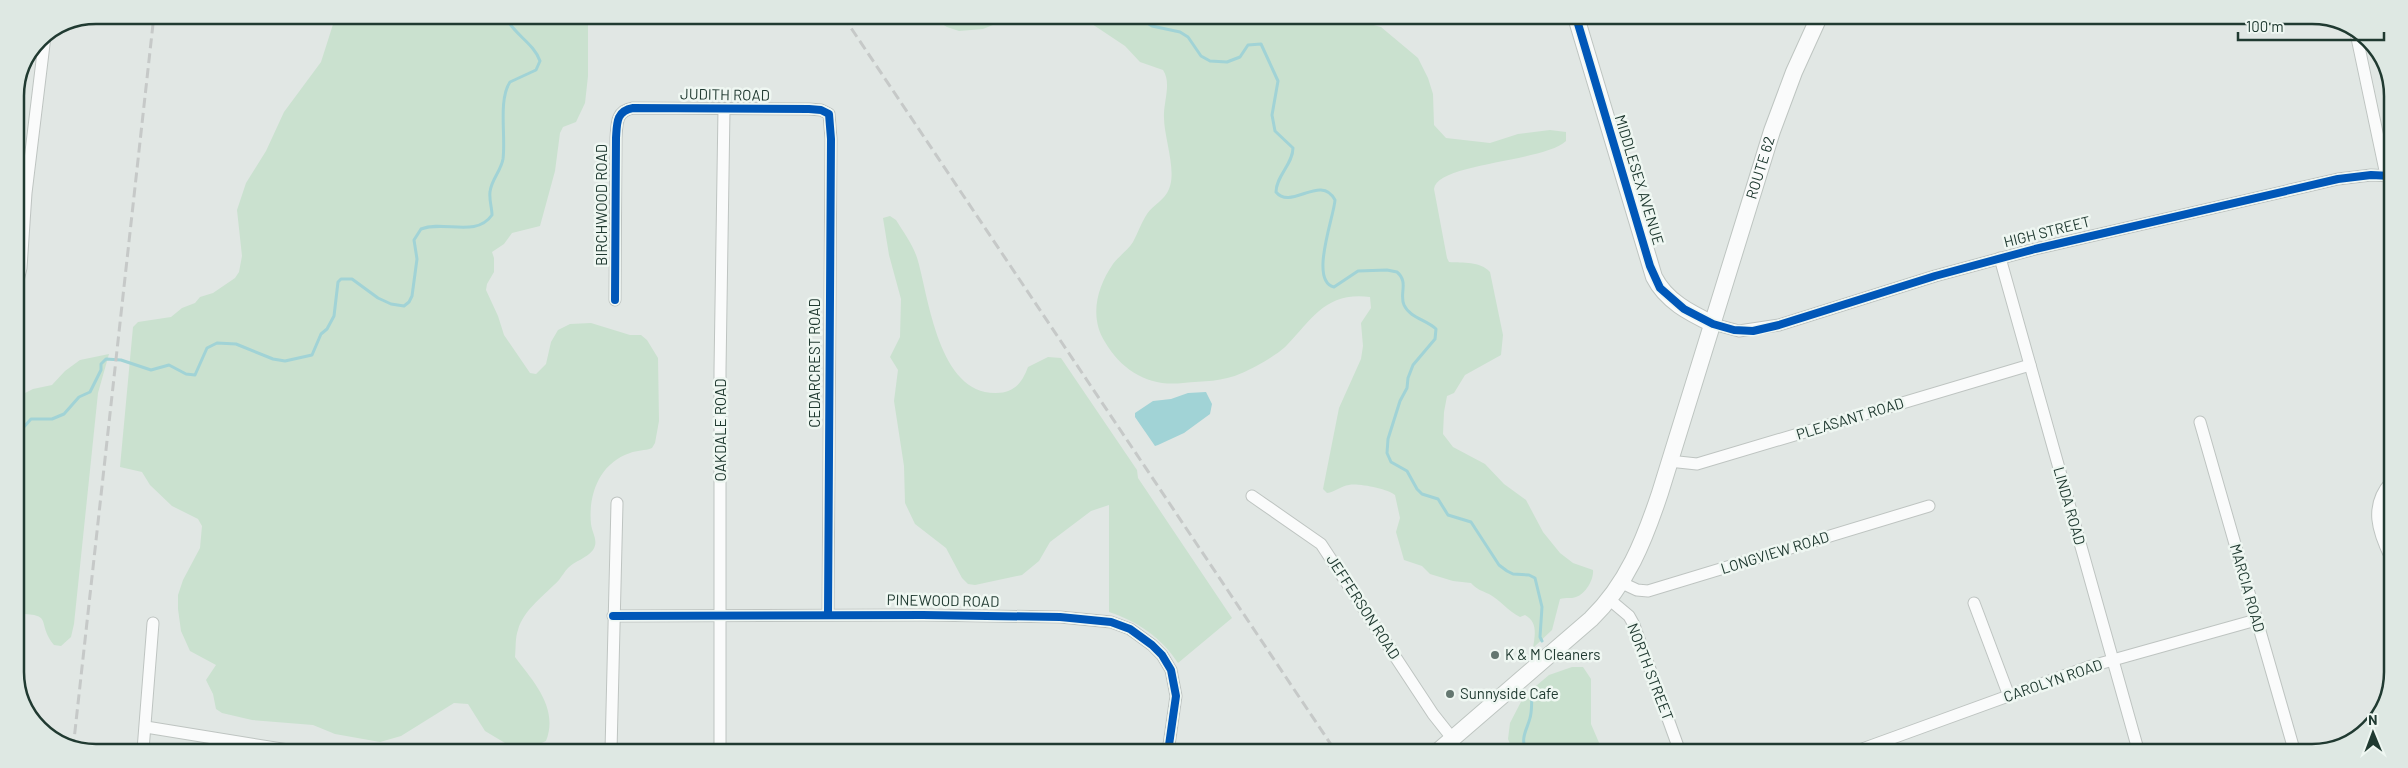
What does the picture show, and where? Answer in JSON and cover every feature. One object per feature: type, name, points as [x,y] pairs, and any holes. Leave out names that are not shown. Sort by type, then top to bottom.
[{"type":"main road","name":"MIDDLESEX AVENUE","points":[[1578,24],[1654,277],[1664,292],[1674,302],[1713,324]]},
{"type":"main road","name":"ROUTE 62","points":[[1713,324],[1772,131],[1794,72],[1816,24]]},
{"type":"main road","points":[[1446,744],[1569,639],[1610,600],[1622,583],[1648,529],[1713,324]]},
{"type":"street","points":[[2358,40],[2384,154]]},
{"type":"street","points":[[24,223],[44,47]]},
{"type":"street","name":"JUDITH ROAD","points":[[621,112],[633,108],[809,109],[828,113]]},
{"type":"street","name":"OAKDALE ROAD","points":[[720,744],[722,614],[720,370],[724,110]]},
{"type":"street","name":"BIRCHWOOD ROAD","points":[[615,300],[616,138],[617,119],[621,112]]},
{"type":"street","name":"CEDARCREST ROAD","points":[[828,113],[831,119],[831,139],[828,614]]},
{"type":"street","name":"HIGH STREET","points":[[1713,324],[1739,331],[1779,325],[2000,258],[2072,240],[2338,178],[2384,176]]},
{"type":"street","name":"LINDA ROAD","points":[[2000,258],[2136,744]]},
{"type":"street","name":"PLEASANT ROAD","points":[[1670,461],[1697,464],[2030,365]]},
{"type":"street","name":"MARCIA ROAD","points":[[2200,422],[2292,744]]},
{"type":"street","points":[[2384,493],[2381,498],[2377,520],[2380,536],[2384,544]]},
{"type":"street","name":"JEFFERSON ROAD","points":[[1252,496],[1321,544],[1433,714],[1452,738]]},
{"type":"street","points":[[611,744],[617,502]]},
{"type":"street","name":"LONGVIEW ROAD","points":[[1622,583],[1637,590],[1648,591],[1929,506]]},
{"type":"street","name":"NORTH STREET","points":[[1610,600],[1628,616],[1634,625],[1677,744]]},
{"type":"street","points":[[1974,603],[2009,696]]},
{"type":"street","name":"PINEWOOD ROAD","points":[[613,616],[828,614],[1060,617],[1101,620],[1120,625],[1152,645],[1162,655],[1171,670],[1176,696],[1169,744]]},
{"type":"street","name":"CAROLYN ROAD","points":[[1876,744],[2113,660],[2256,620]]},
{"type":"street","points":[[144,744],[153,623]]},
{"type":"street","points":[[146,726],[252,744]]},
{"type":"green space","points":[[333,24],[588,24],[588,76],[585,103],[576,122],[563,127],[560,133],[555,171],[540,226],[512,233],[504,244],[492,252],[494,272],[487,284],[486,290],[504,335],[530,373],[536,374],[546,364],[551,342],[558,330],[570,324],[591,323],[630,335],[641,335],[647,340],[658,358],[659,421],[655,443],[652,448],[633,452],[620,458],[611,464],[598,481],[594,491],[591,513],[595,547],[588,555],[568,568],[559,580],[530,609],[521,623],[516,636],[515,657],[536,685],[547,706],[549,729],[546,741],[540,744],[505,743],[485,731],[468,704],[454,703],[401,736],[380,742],[335,734],[313,725],[252,720],[222,713],[216,709],[213,694],[206,680],[216,665],[190,651],[181,631],[178,609],[178,595],[183,580],[200,548],[202,526],[198,519],[172,506],[150,485],[142,472],[120,467],[133,327],[138,322],[171,317],[182,308],[195,303],[200,297],[213,293],[235,278],[239,272],[242,256],[237,210],[246,183],[266,151],[284,112],[321,62]]},
{"type":"green space","points":[[942,24],[995,24],[983,29],[959,31]]},
{"type":"green space","points":[[1092,24],[1370,24],[1381,27],[1418,58],[1428,78],[1433,94],[1434,125],[1446,138],[1490,143],[1518,134],[1550,130],[1566,132],[1566,141],[1554,148],[1537,154],[1453,173],[1440,180],[1434,189],[1447,258],[1449,262],[1476,264],[1490,272],[1503,335],[1501,355],[1465,375],[1454,393],[1447,396],[1443,434],[1453,447],[1485,464],[1504,484],[1526,500],[1543,532],[1560,553],[1573,563],[1593,570],[1591,582],[1583,593],[1574,598],[1560,599],[1552,630],[1533,648],[1534,625],[1525,615],[1520,617],[1516,615],[1493,596],[1471,583],[1453,581],[1430,574],[1422,566],[1404,560],[1396,532],[1400,518],[1395,495],[1373,487],[1359,485],[1346,486],[1327,493],[1323,489],[1339,408],[1361,359],[1363,346],[1361,323],[1371,308],[1370,297],[1355,296],[1342,298],[1332,303],[1314,316],[1287,345],[1266,360],[1242,373],[1213,381],[1171,384],[1148,379],[1128,369],[1105,342],[1097,322],[1096,312],[1099,292],[1107,273],[1131,245],[1147,214],[1165,196],[1169,189],[1172,173],[1164,118],[1167,87],[1166,75],[1163,70],[1140,62],[1125,46]]},
{"type":"green space","points":[[890,216],[896,220],[914,250],[932,320],[940,342],[949,362],[961,378],[977,389],[1002,393],[1012,389],[1020,382],[1028,367],[1048,357],[1061,358],[1137,470],[1138,478],[1232,618],[1178,663],[1157,638],[1129,620],[1109,612],[1109,505],[1091,511],[1050,542],[1039,561],[1022,575],[975,585],[968,584],[962,578],[946,548],[915,524],[905,503],[904,466],[894,401],[898,370],[890,357],[900,337],[901,299],[889,255],[883,218]]},
{"type":"green space","points":[[109,354],[98,393],[74,624],[71,637],[61,646],[54,645],[40,617],[24,614],[24,394],[33,389],[52,385],[65,371],[80,360]]},
{"type":"green space","points":[[1572,667],[1583,667],[1591,679],[1591,724],[1600,744],[1510,744],[1508,739],[1510,723],[1524,696],[1549,675]]},
{"type":"water","points":[[1206,392],[1212,404],[1210,414],[1184,433],[1158,445],[1155,446],[1135,417],[1135,413],[1153,401],[1171,399],[1188,393]]},
{"type":"waterway","points":[[24,427],[31,419],[52,419],[64,414],[79,397],[90,392],[101,370],[101,364],[106,359],[121,360],[151,370],[169,365],[186,374],[195,375],[207,348],[217,343],[236,344],[273,359],[285,361],[312,355],[321,334],[327,329],[334,316],[338,282],[341,279],[352,279],[378,298],[391,304],[404,306],[409,302],[412,296],[417,259],[414,240],[421,229],[440,226],[477,226],[485,222],[492,215],[490,192],[503,159],[503,108],[506,90],[510,82],[536,70],[540,61],[533,49],[510,24]]},
{"type":"waterway","points":[[1149,24],[1180,32],[1188,37],[1201,56],[1210,61],[1227,62],[1240,57],[1248,45],[1261,44],[1278,81],[1272,115],[1275,131],[1293,148],[1276,192],[1282,197],[1290,197],[1322,190],[1329,193],[1335,200],[1323,261],[1323,273],[1327,282],[1334,287],[1358,271],[1387,270],[1397,272],[1401,276],[1403,284],[1404,305],[1410,313],[1436,329],[1435,339],[1413,365],[1408,378],[1407,388],[1400,401],[1388,439],[1387,453],[1391,462],[1407,471],[1422,494],[1438,499],[1448,515],[1471,522],[1499,565],[1513,574],[1529,575],[1535,578],[1542,607],[1540,637],[1542,641]]},
{"type":"waterway","points":[[1524,744],[1531,715],[1531,690]]},
{"type":"railway","points":[[74,741],[153,24]]},
{"type":"railway","points":[[848,24],[1331,744]]},
{"type":"cycle path","points":[[1578,24],[1650,266],[1660,288],[1684,309],[1713,324],[1734,330],[1753,331],[1779,325],[1935,276],[2035,249],[2338,179],[2371,175],[2384,176]]},
{"type":"cycle path","points":[[615,300],[616,138],[618,118],[623,112],[633,108],[809,109],[821,110],[829,114],[831,139],[828,614]]},
{"type":"cycle path","points":[[613,616],[923,615],[1060,617],[1111,622],[1130,629],[1152,645],[1162,655],[1171,670],[1176,696],[1169,744]]},
{"type":"place","name":"K & M Cleaners","points":[[1495,655]]},
{"type":"place","name":"Sunnyside Cafe","points":[[1450,694]]}]
